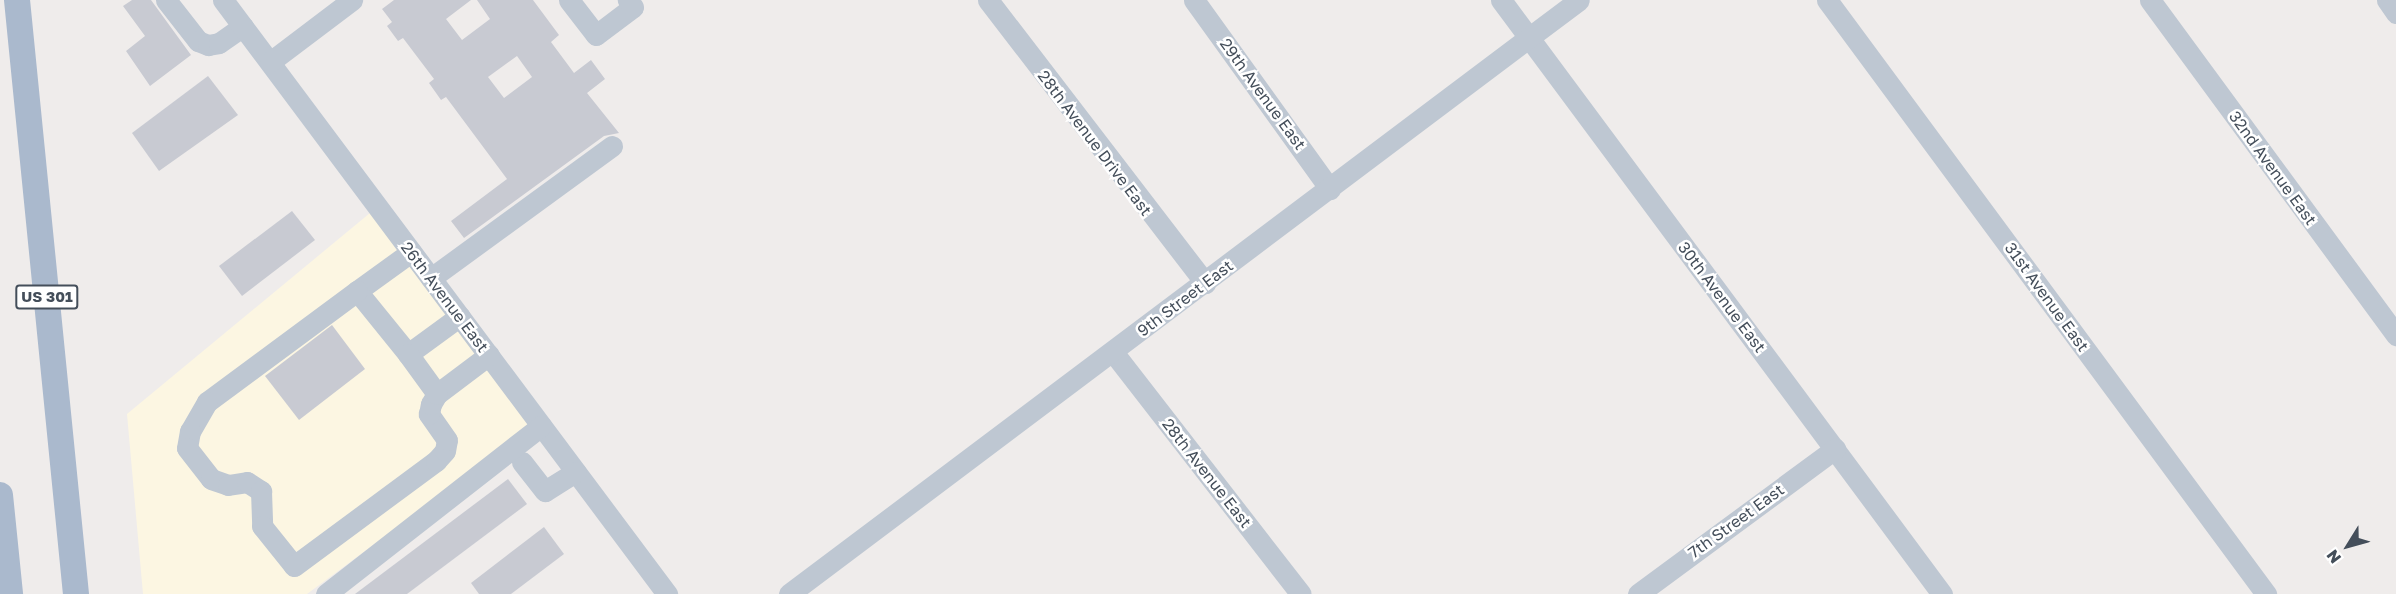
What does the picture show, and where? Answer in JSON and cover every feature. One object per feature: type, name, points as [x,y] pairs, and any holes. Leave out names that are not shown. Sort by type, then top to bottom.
[{"type":"main road","name":"US 301","points":[[17,0],[76,594]]},
{"type":"main road","points":[[0,495],[10,594]]},
{"type":"street","points":[[166,0],[198,41],[208,45],[219,44],[243,26]]},
{"type":"street","name":"26th Avenue East","points":[[224,0],[666,594]]},
{"type":"street","points":[[270,62],[352,0]]},
{"type":"street","points":[[569,0],[596,35],[633,7],[628,0]]},
{"type":"street","name":"28th Avenue Drive East","points":[[988,0],[1205,283]]},
{"type":"street","name":"29th Avenue East","points":[[1194,0],[1330,189]]},
{"type":"street","name":"30th Avenue East","points":[[1501,0],[1942,594]]},
{"type":"street","name":"9th Street East","points":[[789,594],[1579,0]]},
{"type":"street","name":"31st Avenue East","points":[[1827,0],[2266,594]]},
{"type":"street","points":[[2387,0],[2396,13]]},
{"type":"street","name":"32nd Avenue East","points":[[2155,2],[2396,335]]},
{"type":"street","points":[[431,279],[612,146]]},
{"type":"street","points":[[411,252],[207,402],[190,430],[187,448],[194,459],[211,479],[228,485],[247,482],[261,491],[262,526],[294,566],[445,451],[447,440],[429,414],[437,394],[489,355]]},
{"type":"street","points":[[357,291],[437,394]]},
{"type":"street","points":[[408,354],[460,316]]},
{"type":"street","name":"28th Avenue East","points":[[1113,351],[1300,594]]},
{"type":"street","points":[[326,594],[541,426]]},
{"type":"street","name":"7th Street East","points":[[1638,594],[1835,449]]},
{"type":"street","points":[[522,462],[545,491],[575,472]]},
{"type":"shaded area","points":[[370,213],[531,428],[307,594],[143,594],[127,414]]},
{"type":"building","points":[[132,0],[151,0],[191,55],[150,86],[126,51],[145,36],[123,6]]},
{"type":"building","points":[[394,0],[471,0],[446,19],[462,40],[490,19],[477,0],[533,0],[559,35],[551,42],[574,73],[591,60],[605,79],[587,93],[619,133],[604,136],[464,238],[451,221],[507,179],[446,97],[441,100],[429,83],[434,79],[403,38],[398,41],[387,26],[392,22],[382,9]],"holes":[[[517,56],[532,77],[504,98],[488,77]]]},
{"type":"building","points":[[208,76],[238,115],[159,171],[132,133]]},
{"type":"building","points":[[292,211],[315,240],[242,296],[219,266]]},
{"type":"building","points":[[332,325],[365,369],[299,420],[265,376]]},
{"type":"building","points":[[508,479],[527,504],[407,594],[355,594]]},
{"type":"building","points":[[544,527],[564,554],[511,594],[479,594],[471,583]]}]
